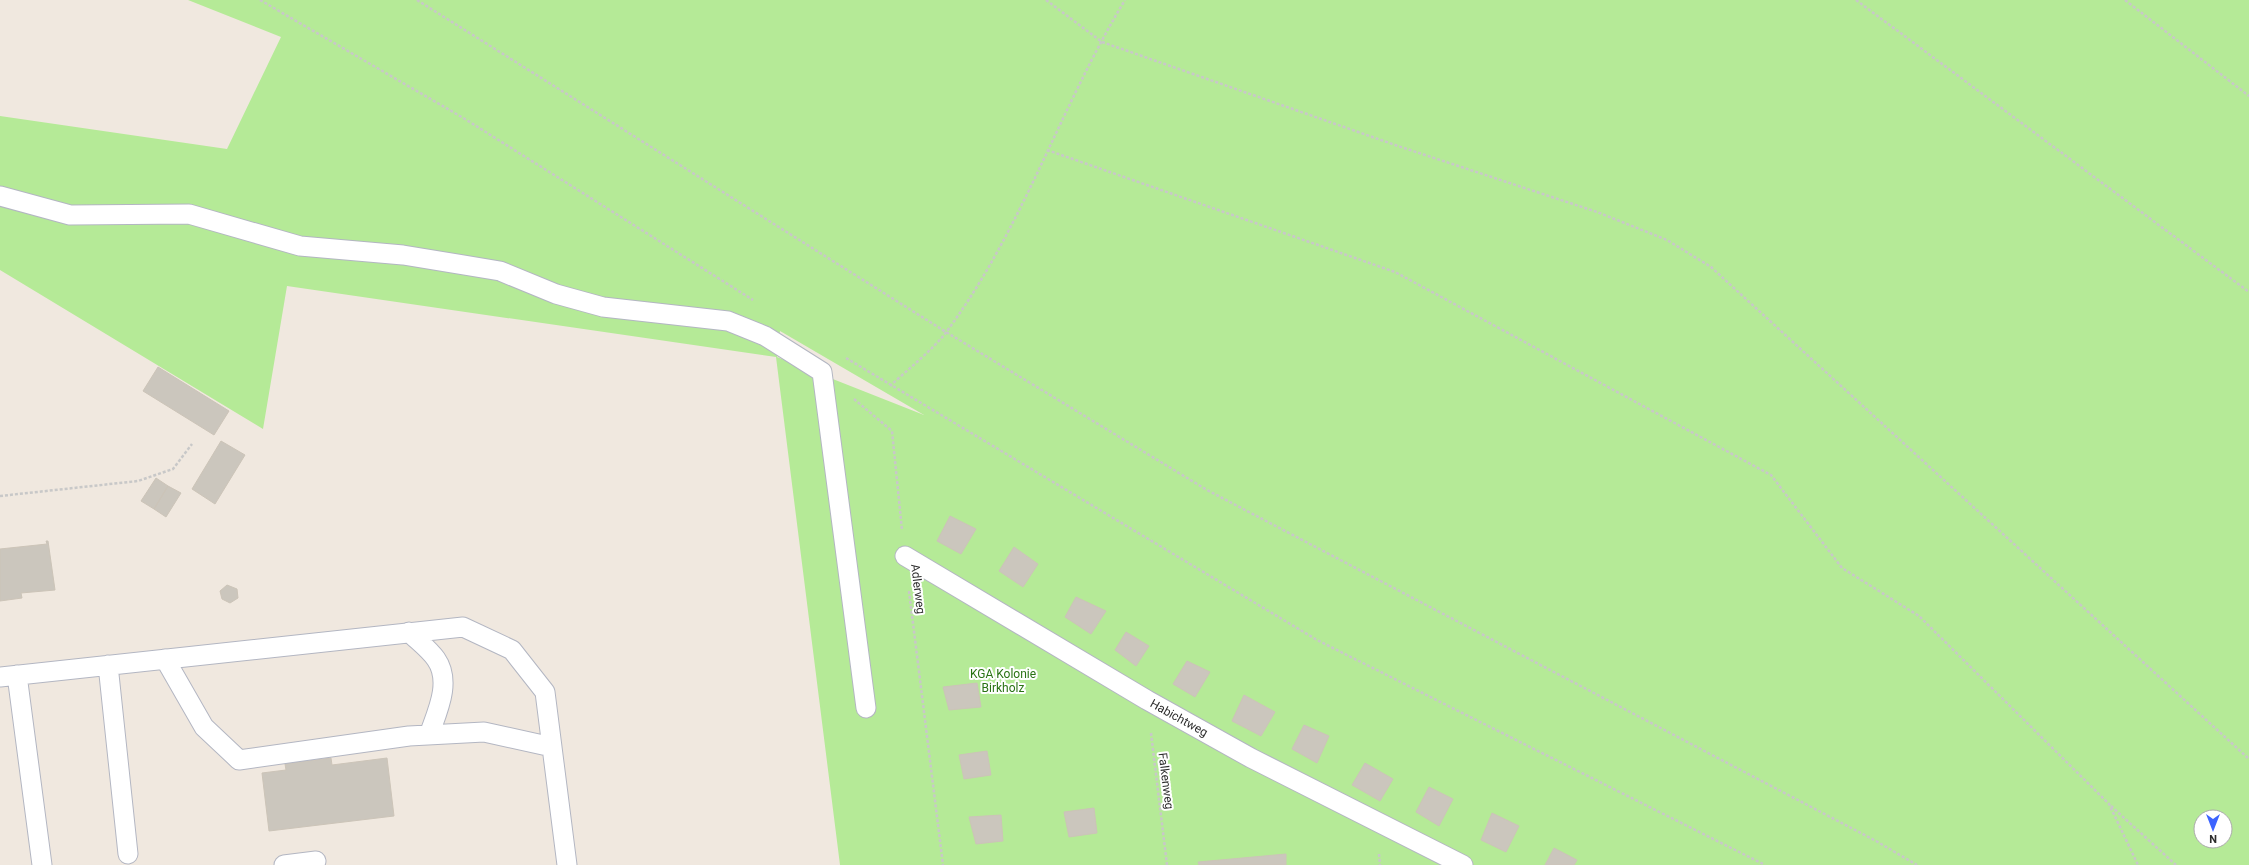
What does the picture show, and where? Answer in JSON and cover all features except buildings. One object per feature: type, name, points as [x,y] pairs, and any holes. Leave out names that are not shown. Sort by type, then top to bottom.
[{"type":"lane","points":[[0,196],[70,215],[189,214],[300,246],[403,255],[500,271],[556,294],[603,307],[728,321],[765,336],[822,372],[866,708]]},
{"type":"lane","name":"Habichtweg","points":[[905,556],[1147,700],[1252,758],[1463,865]]},
{"type":"lane","points":[[42,865],[9,676],[463,627],[512,650],[544,692],[567,865]]},
{"type":"lane","points":[[409,632],[436,660],[444,684],[439,706],[429,734]]},
{"type":"lane","points":[[165,659],[204,727],[239,760],[429,734],[484,732],[552,747]]},
{"type":"lane","points":[[108,665],[128,854]]},
{"type":"lane","points":[[284,865],[316,861]]},
{"type":"path","points":[[260,0],[465,120],[759,304]]},
{"type":"path","points":[[417,0],[946,332],[1207,490],[1862,833],[1917,865]]},
{"type":"path","points":[[1046,0],[1102,42],[1398,146],[1597,212],[1667,240],[1711,267],[2249,759]]},
{"type":"path","points":[[890,386],[946,332],[996,256],[1047,150],[1125,0]]},
{"type":"path","points":[[1856,0],[2249,292]]},
{"type":"path","points":[[2125,0],[2249,96]]},
{"type":"path","points":[[1047,150],[1395,272],[1771,475],[1842,568],[1919,616],[2109,804],[2176,865]]},
{"type":"path","points":[[839,354],[890,386],[1317,640],[1765,865]]},
{"type":"path","points":[[822,372],[846,358]]},
{"type":"path","name":"Adlerweg","points":[[822,372],[892,431],[905,556],[943,865]]},
{"type":"path","points":[[0,496],[138,481],[173,469],[192,444]]},
{"type":"path","name":"Falkenweg","points":[[1147,700],[1167,865]]},
{"type":"path","points":[[2109,804],[2138,865]]},
{"type":"green space","name":"KGA Kolonie Birkholz","points":[[188,0],[2249,0],[2249,865],[840,865],[776,357],[287,286],[263,429],[0,270],[0,116],[227,149],[281,37]],"holes":[[[780,331],[924,415],[777,357]]]}]
